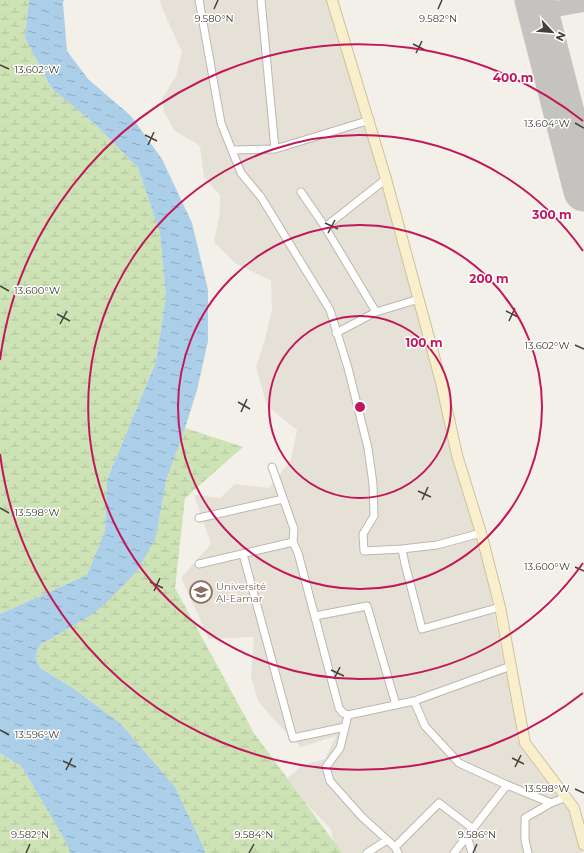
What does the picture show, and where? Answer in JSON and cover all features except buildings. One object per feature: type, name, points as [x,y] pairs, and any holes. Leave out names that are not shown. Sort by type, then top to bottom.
[{"type":"street","points":[[199,0],[221,123],[241,173],[261,197],[330,310],[348,368],[364,434],[373,484],[374,516],[363,534],[364,551],[437,545],[482,533]]},
{"type":"street","points":[[261,0],[275,148]]},
{"type":"street","points":[[332,0],[370,120],[441,382],[457,455],[482,533],[500,607],[525,743],[574,808],[584,845]]},
{"type":"street","points":[[233,150],[275,148],[370,120]]},
{"type":"street","points":[[325,227],[386,179]]},
{"type":"street","points":[[301,192],[325,227],[376,312]]},
{"type":"street","points":[[336,333],[376,312],[418,299]]},
{"type":"street","points":[[272,467],[294,529],[293,542],[298,553],[339,708],[343,713],[348,715],[414,701],[511,666]]},
{"type":"street","points":[[199,518],[283,499]]},
{"type":"street","points":[[199,564],[293,542]]},
{"type":"street","points":[[402,549],[422,629],[500,607]]},
{"type":"street","points":[[243,554],[293,738],[345,727]]},
{"type":"street","points":[[315,616],[366,606],[396,705]]},
{"type":"street","points":[[414,701],[425,726],[459,763],[551,803]]},
{"type":"street","points":[[348,715],[340,748],[326,767],[330,781],[362,817],[397,850],[439,803],[472,828]]},
{"type":"street","points":[[454,853],[507,785]]},
{"type":"street","points":[[528,853],[525,840],[525,818],[551,803],[567,797]]},
{"type":"street","points":[[467,836],[472,853]]},
{"type":"street","points":[[367,853],[387,840]]},
{"type":"shaded area","points":[[160,0],[326,0],[364,117],[388,198],[412,296],[473,515],[514,702],[517,738],[538,771],[571,810],[582,853],[335,853],[331,829],[284,781],[303,765],[325,759],[336,736],[301,747],[258,701],[251,677],[254,637],[209,639],[181,578],[211,544],[194,495],[220,498],[235,484],[269,488],[291,460],[297,430],[267,406],[256,367],[272,310],[271,281],[235,263],[214,242],[220,212],[220,195],[204,177],[200,146],[174,130],[164,112],[162,99],[176,76],[182,52],[162,8]]},
{"type":"green space","points":[[0,0],[29,0],[25,38],[52,89],[96,125],[138,168],[160,233],[166,296],[156,362],[107,480],[105,531],[87,575],[0,614]]},
{"type":"green space","points":[[185,428],[243,447],[185,498],[175,588],[254,733],[342,853],[205,853],[175,787],[120,723],[73,688],[40,668],[35,657],[40,645],[93,614],[156,537],[166,481]]},
{"type":"green space","points":[[0,753],[22,767],[66,842],[70,853],[0,853]]},
{"type":"water","points":[[29,0],[64,0],[67,51],[88,79],[131,116],[162,159],[192,223],[208,290],[208,341],[197,390],[166,481],[156,537],[137,571],[111,598],[93,614],[40,645],[35,657],[40,668],[73,688],[120,723],[175,787],[205,853],[70,853],[66,842],[22,767],[0,753],[0,614],[87,575],[105,531],[107,480],[156,362],[166,296],[160,233],[138,168],[96,125],[52,89],[25,38]]},
{"type":"taxiway","points":[[538,12],[584,4]]},
{"type":"runway","points":[[535,0],[584,191]]},
{"type":"place","name":"Université Al-Eamar","points":[[201,592]]}]
